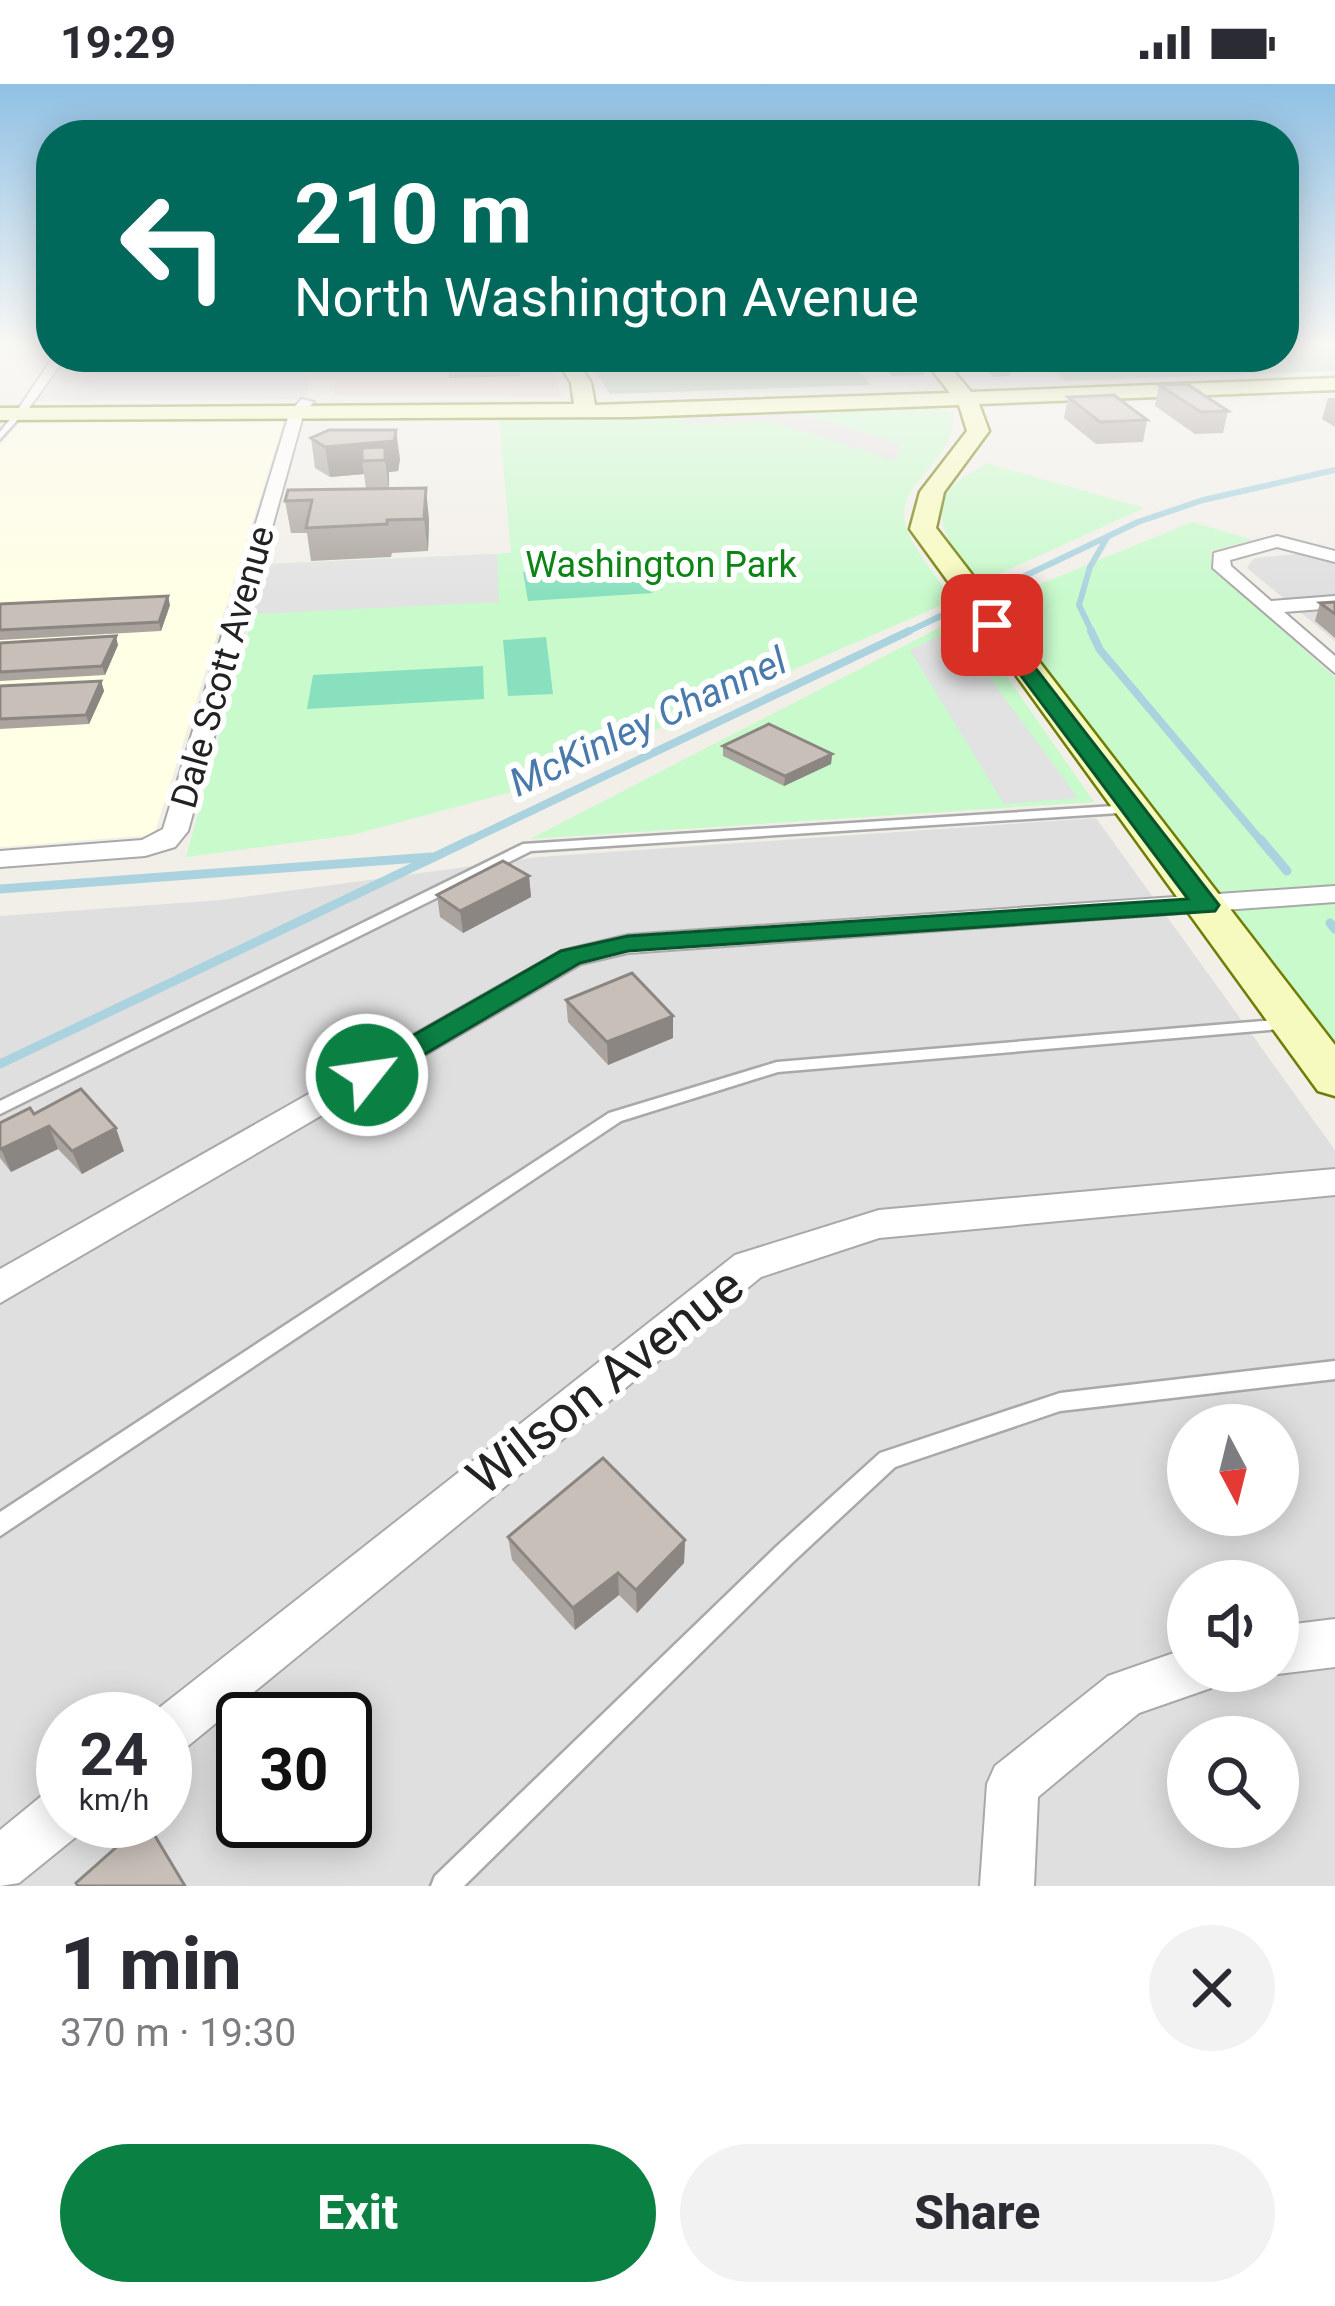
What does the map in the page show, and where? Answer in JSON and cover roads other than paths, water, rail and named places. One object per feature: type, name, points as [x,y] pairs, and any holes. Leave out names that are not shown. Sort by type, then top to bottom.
[{"type":"main road","points":[[977,427],[970,448],[937,479],[922,513],[923,529],[1335,1079]]},
{"type":"street","name":"Dale Scott Avenue","points":[[0,859],[145,848],[166,841],[176,831],[296,427]]},
{"type":"street","points":[[1335,557],[1277,541],[1220,557],[1222,568],[1335,667]]},
{"type":"street","points":[[1266,607],[1335,602]]},
{"type":"street","points":[[0,1288],[571,957],[628,944],[1335,894]]},
{"type":"street","name":"Wilson Avenue","points":[[192,1710],[748,1265],[879,1224],[1335,1181]]},
{"type":"street","points":[[1299,1647],[1335,1643]]},
{"type":"street","points":[[1007,1886],[1013,1784],[1125,1694],[1167,1680]]},
{"type":"street","points":[[0,1864],[36,1835]]},
{"type":"lane","points":[[0,1108],[528,848],[1133,809]]},
{"type":"lane","points":[[0,1526],[615,1117],[777,1066],[1295,1024]]},
{"type":"lane","points":[[445,1886],[785,1554],[888,1460],[1060,1402],[1335,1370]]},
{"type":"waterway","name":"McKinley Channel","points":[[1108,536],[1203,500],[1335,470],[1328,472]]},
{"type":"waterway","name":"McKinley Channel","points":[[903,634],[1108,536]]},
{"type":"waterway","points":[[1093,634],[1079,605],[1090,567],[1108,536]]},
{"type":"waterway","name":"McKinley Channel","points":[[466,842],[909,631]]},
{"type":"waterway","points":[[1091,631],[1100,650],[1262,842]]},
{"type":"waterway","name":"McKinley Channel","points":[[0,1064],[472,839]]},
{"type":"waterway","points":[[1260,839],[1287,871]]},
{"type":"waterway","points":[[0,889],[431,857]]},
{"type":"waterway","points":[[1330,923],[1335,929]]},
{"type":"park label","name":"Washington Park","points":[[661,565]]}]
